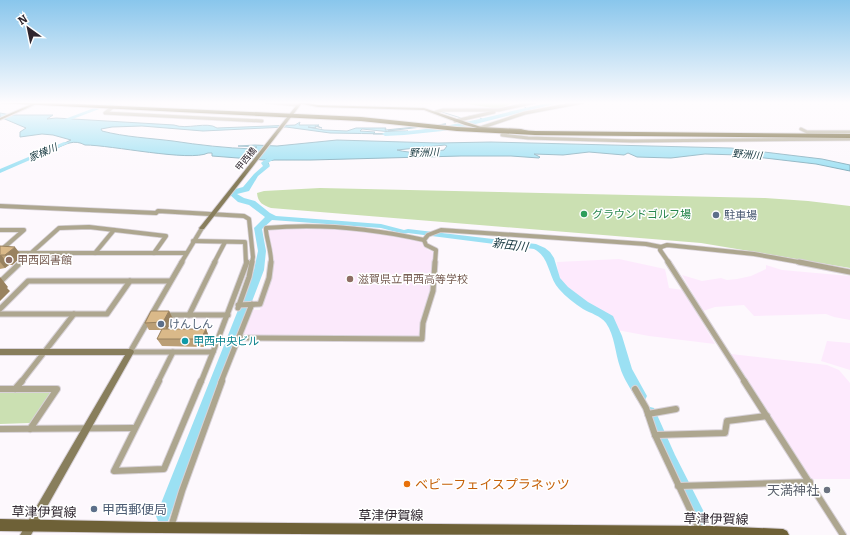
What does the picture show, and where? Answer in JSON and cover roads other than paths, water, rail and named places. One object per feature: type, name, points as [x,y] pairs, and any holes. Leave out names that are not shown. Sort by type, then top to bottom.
[{"type":"highway","points":[[431,127],[532,135],[850,136]]},
{"type":"main road","points":[[479,127],[520,130],[532,135]]},
{"type":"main road","name":"草津伊賀線","points":[[0,525],[28,530],[154,528],[783,535]]},
{"type":"street","name":"甲西橋","points":[[202,228],[282,127]]},
{"type":"street","points":[[801,129],[807,132],[850,132]]},
{"type":"street","points":[[502,135],[670,141],[850,140]]},
{"type":"street","points":[[742,140],[763,138]]},
{"type":"street","points":[[0,206],[156,213],[158,211],[237,214],[249,219],[253,257],[249,276],[239,306],[260,304],[270,274],[272,260],[266,228],[295,225],[349,227],[396,233],[424,240]]},
{"type":"street","points":[[0,282],[59,228],[89,228],[166,236],[154,253]]},
{"type":"street","points":[[28,530],[186,253],[202,228]]},
{"type":"street","points":[[0,230],[24,230],[0,252]]},
{"type":"street","points":[[95,253],[114,230]]},
{"type":"street","points":[[424,240],[428,235],[441,230],[661,246],[668,245],[716,249],[850,272]]},
{"type":"street","points":[[238,338],[422,339],[423,323],[432,291],[436,250],[426,245],[424,240]]},
{"type":"street","points":[[173,352],[114,471],[164,469],[228,315],[247,261],[245,242],[193,242]]},
{"type":"street","points":[[189,315],[224,242]]},
{"type":"street","points":[[661,246],[660,250],[843,535]]},
{"type":"street","points":[[0,252],[186,253]]},
{"type":"street","points":[[0,309],[28,281],[170,281]]},
{"type":"street","points":[[0,314],[107,314],[130,281]]},
{"type":"street","points":[[169,529],[250,304]]},
{"type":"street","points":[[15,389],[74,314]]},
{"type":"street","points":[[151,315],[228,315]]},
{"type":"street","points":[[0,352],[213,352]]},
{"type":"street","points":[[0,389],[57,389],[30,429]]},
{"type":"street","points":[[635,389],[651,414],[701,534]]},
{"type":"street","points":[[651,414],[676,409]]},
{"type":"street","points":[[659,435],[726,433],[727,421],[768,416]]},
{"type":"street","points":[[0,429],[134,428]]},
{"type":"street","points":[[681,486],[810,482]]},
{"type":"water","name":"野洲川","points":[[24,127],[113,127],[101,129],[102,131],[128,136],[253,149],[257,147],[238,146],[277,146],[337,140],[731,148],[822,159],[850,165],[850,171],[816,164],[739,155],[705,154],[671,158],[637,157],[628,153],[624,155],[589,152],[563,155],[534,154],[540,157],[539,158],[511,156],[461,156],[267,161],[271,158],[264,160],[212,156],[212,153],[185,156],[85,145],[77,142],[63,145],[55,149],[54,148],[71,140],[53,135],[42,134],[20,137],[20,132],[26,128]],"holes":[[[445,145],[447,146],[444,150],[426,152],[408,152],[397,150]]]},
{"type":"water","points":[[154,127],[315,127],[308,127],[324,130],[347,131],[356,128],[386,128],[385,130],[421,127],[388,131],[408,131],[401,133],[362,129],[360,131],[375,132],[373,134],[330,133],[286,127],[203,131]]},
{"type":"waterway","points":[[385,134],[413,133],[456,127]]},
{"type":"waterway","name":"家棟川","points":[[0,171],[66,143]]},
{"type":"waterway","name":"新田川","points":[[271,216],[252,203],[241,200],[233,194],[246,189],[256,175],[267,166],[264,163],[275,156],[273,152]]},
{"type":"waterway","points":[[163,516],[259,270],[262,251],[258,228],[271,216]]},
{"type":"waterway","name":"新田川","points":[[271,216],[275,218],[381,226],[404,232],[408,231],[536,247],[542,250],[549,258],[556,278],[569,293],[580,302],[609,319],[617,336],[626,369],[641,396]]},
{"type":"waterway","name":"新田川","points":[[650,412],[670,459],[700,519]]},
{"type":"place","name":"グラウンドゴルフ場","points":[[584,214]]},
{"type":"place","name":"駐車場","points":[[716,215]]},
{"type":"place","name":"甲西図書館","points":[[9,260]]},
{"type":"place","name":"滋賀県立甲西高等学校","points":[[350,279]]},
{"type":"place","name":"けんしん","points":[[161,324]]},
{"type":"place","name":"甲西中央ビル","points":[[185,341]]},
{"type":"place","name":"ベビーフェイスプラネッツ","points":[[407,484]]},
{"type":"place","name":"天満神社","points":[[827,490]]},
{"type":"place","name":"甲西郵便局","points":[[94,509]]}]
